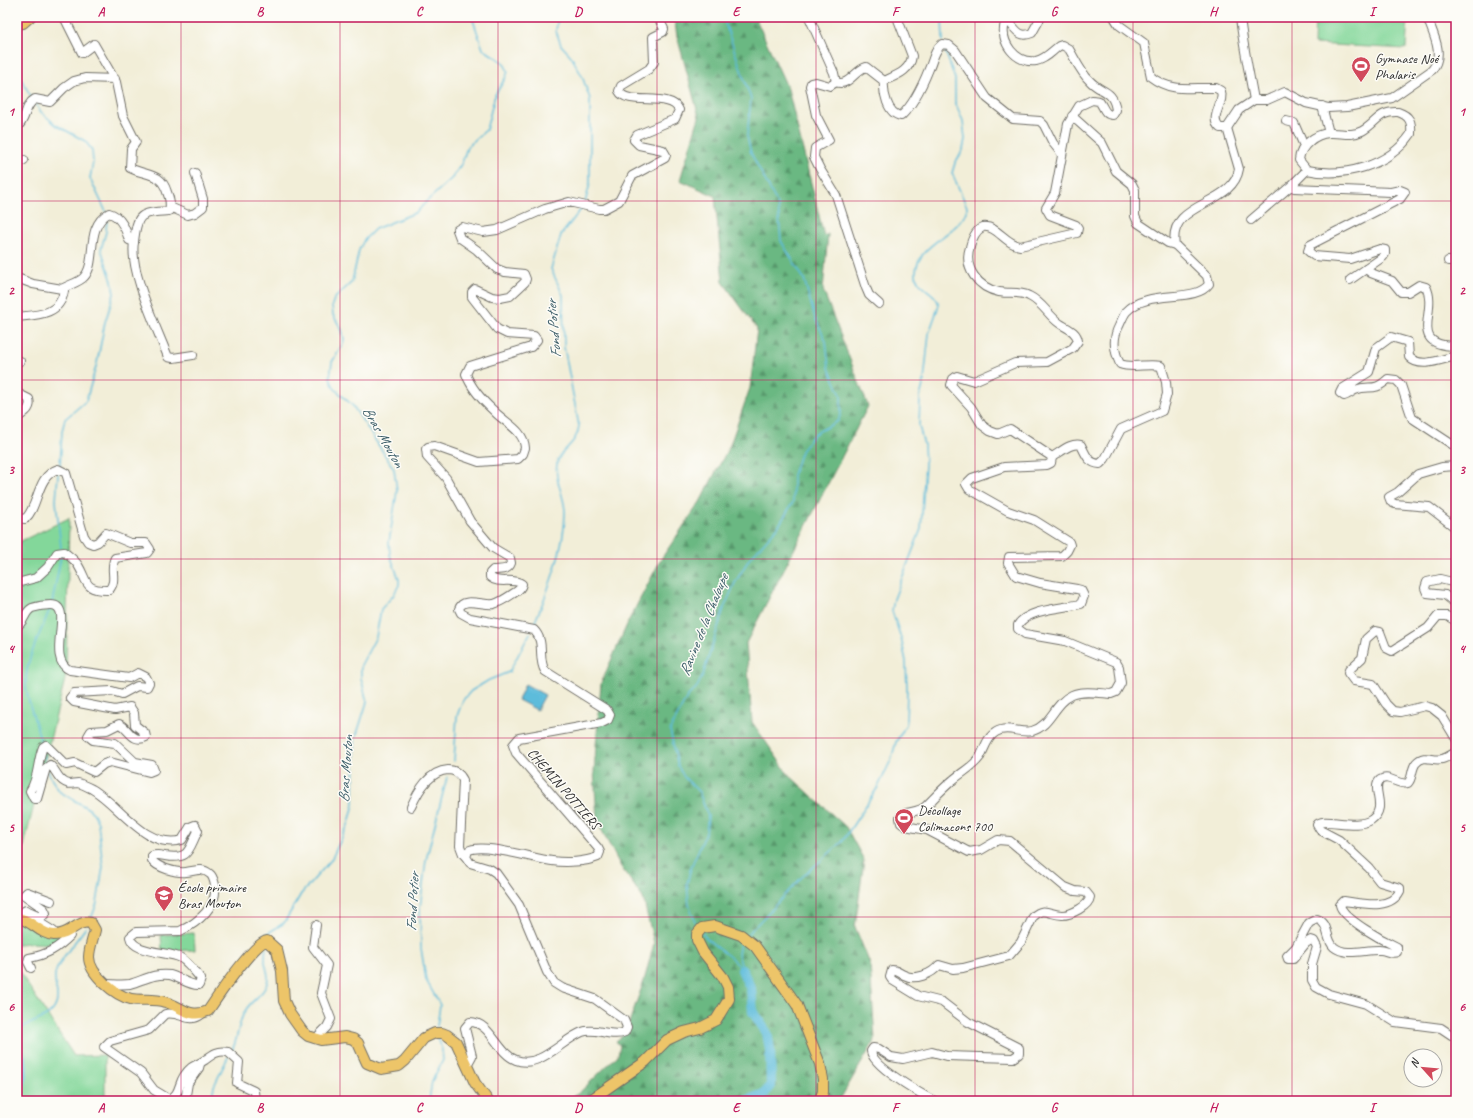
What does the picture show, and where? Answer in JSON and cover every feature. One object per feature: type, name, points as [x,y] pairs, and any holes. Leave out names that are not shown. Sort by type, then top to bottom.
[{"type":"main road","points":[[17,24],[23,23],[30,17]]},
{"type":"main road","points":[[17,918],[52,935],[69,932],[81,923],[91,923],[95,930],[89,958],[90,965],[111,990],[130,999],[165,1002],[183,1011],[200,1014],[208,1011],[248,956],[264,941],[267,941],[277,950],[282,971],[284,1001],[290,1014],[302,1031],[314,1039],[328,1040],[345,1037],[354,1039],[367,1063],[381,1069],[402,1064],[424,1038],[435,1033],[448,1035],[456,1042],[479,1090],[488,1101]]},
{"type":"main road","points":[[589,1101],[644,1062],[667,1040],[684,1032],[700,1028],[716,1020],[729,999],[728,987],[723,977],[703,952],[697,940],[697,934],[707,926],[715,926],[741,935],[755,946],[797,1005],[820,1064],[823,1079],[823,1092],[819,1101]]},
{"type":"street","points":[[64,17],[82,53],[94,44],[115,79],[124,116],[136,142],[131,149],[130,168],[160,179],[164,183],[170,201],[169,211],[155,212],[139,218],[136,223],[133,257],[144,301],[168,357],[174,358],[193,355]]},
{"type":"street","name":"CHEMIN POTTIERS","points":[[466,857],[468,851],[474,848],[496,850],[553,861],[593,859],[600,853],[598,848],[516,753],[513,745],[519,738],[602,723],[608,720],[610,712],[545,671],[542,664],[541,640],[534,630],[470,618],[460,613],[459,609],[462,604],[470,602],[493,604],[519,590],[522,584],[515,581],[496,581],[490,577],[491,571],[504,570],[509,567],[511,563],[510,558],[493,548],[470,521],[448,482],[427,457],[426,451],[428,447],[434,446],[473,460],[487,463],[518,459],[523,454],[525,448],[522,436],[485,402],[468,380],[466,374],[470,366],[531,347],[537,342],[534,336],[507,334],[497,329],[471,294],[475,288],[492,297],[505,298],[510,296],[525,282],[526,276],[520,272],[504,272],[497,269],[477,250],[460,238],[457,232],[458,229],[462,227],[483,232],[497,230],[545,209],[565,203],[574,202],[590,208],[604,209],[619,201],[632,176],[665,158],[663,150],[639,145],[634,140],[637,135],[675,119],[679,110],[677,105],[669,101],[624,97],[619,91],[621,86],[649,68],[654,62],[653,37],[663,32],[664,29],[658,17]]},
{"type":"street","points":[[808,17],[834,73],[836,82]]},
{"type":"street","points":[[884,81],[907,69],[911,62],[912,56],[897,17]]},
{"type":"street","points":[[1041,17],[1032,33],[1026,35],[1017,33],[1009,22],[1005,23],[1004,27],[1007,45],[1013,54],[1018,58],[1035,61],[1047,57],[1059,46],[1065,46],[1069,49],[1090,82],[1108,92],[1112,97],[1116,106],[1115,113],[1109,115],[1106,113],[1099,101],[1092,100],[1079,106],[1068,124],[1061,153],[1055,193],[1046,208],[1050,215],[1076,225],[1078,230],[1077,233],[1020,246],[1011,244],[991,228],[983,227],[975,234],[972,240],[968,261],[973,275],[981,283],[995,291],[1024,294],[1039,302],[1057,322],[1078,336],[1077,344],[1074,348],[1047,362],[1015,363],[974,381],[956,376],[952,381],[953,388],[971,407],[982,425],[990,431],[998,434],[1010,429],[1052,457]]},
{"type":"street","points":[[1114,17],[1119,25],[1144,43],[1151,77],[1159,83],[1168,87],[1216,88],[1221,91],[1222,95],[1215,119],[1216,124],[1220,128],[1227,128]]},
{"type":"street","points":[[1240,17],[1254,100]]},
{"type":"street","points":[[1227,128],[1239,110],[1254,100],[1267,100],[1285,92],[1301,100],[1322,106],[1347,107],[1392,98],[1432,70],[1439,59],[1427,17]]},
{"type":"street","points":[[884,81],[884,93],[890,108],[896,114],[901,116],[929,71],[936,50],[945,44],[955,50],[987,98],[1013,119],[1040,121],[1061,153]]},
{"type":"street","points":[[879,304],[869,295],[852,249],[849,229],[842,217],[836,194],[825,179],[814,156],[815,148],[830,140],[816,115],[810,86],[814,82],[830,86],[836,82],[840,84],[846,82],[866,67],[884,81]]},
{"type":"street","points":[[17,127],[22,121],[30,102],[35,99],[50,102],[68,84],[85,78],[115,79]]},
{"type":"street","points":[[1322,106],[1329,133]]},
{"type":"street","points":[[1385,112],[1405,114],[1410,119],[1412,125],[1411,134],[1407,141],[1385,158],[1367,167],[1349,171],[1316,172],[1307,170],[1300,160],[1300,153],[1304,146],[1311,140],[1329,133],[1350,135],[1361,132],[1385,112]]},
{"type":"street","points":[[934,1101],[895,1078],[873,1057],[871,1051],[873,1048],[879,1049],[891,1057],[903,1059],[932,1052],[947,1056],[1013,1058],[1019,1054],[1019,1048],[968,1022],[942,1002],[918,996],[892,980],[890,977],[892,970],[907,976],[917,977],[935,971],[941,965],[952,969],[963,968],[1009,956],[1017,948],[1031,920],[1037,913],[1046,911],[1063,915],[1087,904],[1090,900],[1089,894],[1086,892],[1075,891],[1065,886],[1010,841],[998,840],[981,850],[969,852],[927,830],[906,826],[900,821],[902,815],[921,811],[954,779],[968,770],[980,756],[995,732],[1008,729],[1020,732],[1032,731],[1045,724],[1056,708],[1072,695],[1084,693],[1111,694],[1119,688],[1121,676],[1119,667],[1112,659],[1065,641],[1025,634],[1018,629],[1018,625],[1024,619],[1056,607],[1081,604],[1084,593],[1078,589],[1040,583],[1016,576],[1008,563],[1009,557],[1062,556],[1070,548],[1069,542],[1034,520],[1008,511],[967,487],[967,482],[972,478],[1012,465],[1047,465],[1051,463],[1052,457],[1070,446],[1077,444],[1081,445],[1088,460],[1093,463],[1100,464],[1105,459],[1121,429],[1157,415],[1165,407],[1167,394],[1166,382],[1161,366],[1151,364],[1126,366],[1120,364],[1116,355],[1114,339],[1126,312],[1135,305],[1159,297],[1199,293],[1209,284],[1207,276],[1175,245],[1168,243],[1138,223],[1135,216],[1135,190],[1132,184],[1116,171],[1102,143],[1072,116]]},
{"type":"street","points":[[1286,121],[1294,123],[1304,146]]},
{"type":"street","points":[[1175,245],[1176,228],[1181,218],[1222,193],[1235,181],[1238,175],[1239,168],[1227,128]]},
{"type":"street","points":[[1251,220],[1307,170]]},
{"type":"street","points":[[170,207],[188,215],[195,213],[202,207],[204,199],[196,173]]},
{"type":"street","points":[[1292,185],[1296,189],[1391,192],[1400,190],[1404,192],[1400,198],[1317,241],[1308,248],[1310,254],[1314,256],[1350,258],[1356,258],[1380,249],[1384,250],[1386,254],[1383,257],[1350,280]]},
{"type":"street","points":[[17,278],[33,284],[62,289],[83,278],[89,269],[91,246],[98,224],[104,216],[109,213],[114,214],[125,228],[129,240],[134,242]]},
{"type":"street","points":[[1366,269],[1371,273],[1392,280],[1401,292],[1408,292],[1419,285],[1426,287],[1430,300],[1426,324],[1427,332],[1431,338],[1439,344],[1456,346]]},
{"type":"street","points":[[17,316],[42,314],[55,310],[61,304],[64,291],[62,289]]},
{"type":"street","points":[[1456,356],[1424,363],[1417,363],[1409,356],[1408,342],[1391,337],[1376,348],[1369,372],[1342,389],[1340,393],[1341,395],[1347,395],[1356,390],[1379,387],[1388,380],[1396,380],[1401,385],[1412,418],[1456,447]]},
{"type":"street","points":[[17,392],[28,399],[30,404],[29,408],[17,418]]},
{"type":"street","points":[[1456,466],[1442,467],[1418,474],[1398,492],[1390,496],[1389,499],[1395,504],[1429,507],[1456,528]]},
{"type":"street","points":[[17,518],[24,519],[29,515],[37,493],[54,470],[58,469],[66,473],[84,536],[88,542],[93,544],[98,542],[106,532],[130,543],[146,543],[150,549],[147,553],[115,558],[112,567],[114,578],[113,585],[109,590],[95,589],[88,585],[83,579],[77,563],[64,552],[57,553],[48,567],[36,578],[17,583]]},
{"type":"street","points":[[1456,583],[1433,579],[1427,582],[1425,588],[1427,593],[1445,595],[1456,604]]},
{"type":"street","points":[[17,626],[22,622],[27,612],[33,608],[55,605],[62,614],[58,651],[60,661],[64,668],[129,678],[138,673],[146,677],[149,683],[147,687],[137,686],[122,694],[112,691],[74,693],[70,698],[74,702],[114,710],[130,708],[134,713],[135,726],[145,733],[146,737],[139,739],[133,737],[119,724],[107,730],[91,731],[88,736],[93,740],[115,743],[132,760],[152,765],[154,770],[149,772],[110,762],[104,764],[94,772],[75,763],[66,765],[46,745],[42,747],[36,782],[30,791],[34,799],[37,799],[40,794],[46,768],[50,765],[64,782],[68,784],[78,783],[92,790],[110,802],[138,828],[159,838],[176,841],[182,840],[190,827],[195,825],[198,831],[185,855],[177,858],[156,854],[152,856],[152,860],[156,865],[178,871],[204,870],[210,874],[214,880],[214,897],[210,906],[204,914],[186,928],[180,931],[136,932],[130,937],[133,943],[145,950],[174,955],[185,961],[201,979],[199,985],[178,977],[167,975],[150,976],[126,984],[105,984]]},
{"type":"street","points":[[1456,621],[1447,616],[1438,616],[1428,628],[1392,651],[1386,648],[1380,632],[1375,631],[1366,639],[1362,658],[1349,670],[1348,673],[1354,681],[1370,682],[1376,686],[1386,704],[1392,711],[1400,712],[1426,706],[1432,708],[1442,716],[1456,739]]},
{"type":"street","points":[[1456,752],[1440,760],[1426,757],[1419,761],[1413,768],[1411,778],[1408,783],[1404,784],[1386,777],[1380,780],[1377,787],[1380,803],[1378,811],[1368,821],[1352,825],[1323,821],[1317,825],[1320,830],[1339,840],[1369,868],[1380,882],[1400,888],[1396,898],[1382,903],[1366,905],[1344,901],[1340,905],[1343,911],[1359,924],[1397,947],[1397,952],[1392,953],[1379,950],[1353,952],[1338,949],[1331,942],[1324,924],[1320,920],[1314,920],[1308,923],[1296,947],[1289,952],[1287,956],[1288,959],[1293,959],[1306,943],[1309,941],[1314,941],[1316,947],[1312,964],[1312,980],[1316,987],[1322,991],[1366,1004],[1395,1022],[1406,1022],[1442,1028],[1456,1038]]},
{"type":"street","points":[[411,807],[424,785],[434,774],[453,770],[462,776],[460,846],[466,857],[470,863],[490,869],[496,873],[519,904],[547,972],[554,983],[562,988],[595,999],[624,1020],[627,1027],[625,1032],[617,1034],[591,1031],[581,1032],[539,1058],[527,1062],[521,1062],[508,1056],[498,1046],[485,1028],[470,1022],[465,1028],[472,1056],[467,1065]]},
{"type":"street","points":[[51,900],[28,892],[24,895],[44,909],[46,913],[42,917],[26,910],[24,913],[53,931],[52,935]]},
{"type":"street","points":[[314,1039],[327,1027],[331,1019],[321,993],[327,965],[313,947],[316,925]]},
{"type":"street","points":[[31,968],[28,962],[29,958],[44,955],[55,949],[70,936],[69,932]]},
{"type":"street","points":[[204,1013],[198,1018],[192,1019],[175,1013],[165,1014],[149,1030],[110,1042],[104,1047],[141,1072],[154,1090],[169,1099],[176,1095],[184,1076],[193,1066],[200,1064],[218,1051],[228,1052],[239,1062],[236,1080],[238,1085],[254,1091],[255,1101]]},
{"type":"street","points":[[185,1101],[188,1082],[199,1068],[200,1064]]},
{"type":"green space","points":[[674,17],[755,17],[788,89],[824,236],[828,234],[823,290],[868,406],[746,643],[752,722],[789,775],[846,827],[864,860],[855,927],[870,964],[875,1040],[839,1101],[565,1101],[579,1093],[618,1055],[620,1046],[616,1041],[625,1034],[644,981],[654,943],[643,898],[621,867],[597,821],[594,771],[601,683],[629,620],[661,559],[700,502],[730,445],[750,388],[757,329],[723,282],[715,196],[680,180],[699,117],[677,36]]},
{"type":"green space","points":[[1315,17],[1408,17],[1406,49],[1314,44]]},
{"type":"green space","points":[[69,518],[66,675],[17,874],[17,543]]},
{"type":"green space","points":[[17,917],[65,936],[48,944],[31,943],[18,944],[17,946]]},
{"type":"green space","points":[[194,933],[195,950],[162,951],[161,935]]},
{"type":"green space","points":[[17,968],[74,1056],[105,1055],[105,1101],[17,1101]]},
{"type":"water","points":[[525,684],[545,695],[537,710],[518,700]]},
{"type":"waterway","name":"Bras Mouton","points":[[265,937],[265,935],[284,923],[301,894],[331,860],[349,823],[354,804],[355,740],[367,702],[361,678],[361,665],[376,637],[381,609],[393,596],[399,585],[399,579],[390,555],[389,542],[397,491],[394,469],[353,406],[334,388],[330,377],[332,362],[343,344],[344,339],[342,330],[333,315],[332,305],[334,299],[352,282],[359,250],[364,240],[375,229],[417,212],[452,178],[462,163],[467,147],[486,130],[495,95],[508,71],[503,62],[483,49],[472,17]]},
{"type":"waterway","name":"Fond Potier","points":[[558,17],[556,31],[561,45],[571,56],[582,76],[590,99],[590,183],[585,203]]},
{"type":"waterway","name":"Ravine de la Chaloupe","points":[[697,927],[689,905],[687,884],[691,867],[706,833],[708,816],[699,792],[684,777],[678,766],[670,730],[687,697],[697,687],[703,675],[724,608],[735,583],[749,559],[778,527],[793,502],[793,475],[801,451],[814,434],[838,421],[841,413],[841,395],[829,368],[826,341],[815,318],[804,279],[781,241],[778,205],[751,153],[747,136],[751,99],[723,17]]},
{"type":"waterway","points":[[942,17],[943,41]]},
{"type":"waterway","points":[[747,935],[802,877],[842,842],[878,787],[891,760],[896,742],[906,725],[906,661],[901,638],[892,611],[894,599],[921,529],[925,464],[924,445],[919,426],[920,397],[924,381],[929,333],[939,305],[934,296],[919,283],[916,274],[918,263],[923,254],[958,224],[964,216],[967,207],[952,173],[955,163],[963,150],[965,139],[963,121],[955,102],[955,79],[944,47]]},
{"type":"waterway","points":[[17,72],[32,98]]},
{"type":"waterway","points":[[35,103],[41,112],[56,125],[85,141],[92,150],[93,162],[90,178],[106,212]]},
{"type":"waterway","name":"Fond Potier","points":[[534,624],[555,569],[562,540],[565,506],[557,476],[557,464],[561,454],[572,443],[578,433],[579,426],[564,347],[563,295],[551,269],[561,235],[582,208]]},
{"type":"waterway","points":[[60,466],[62,431],[65,419],[86,401],[97,363],[105,322],[114,294],[112,281],[101,249],[106,232],[107,218]]},
{"type":"waterway","points":[[58,474],[56,501],[61,548]]},
{"type":"waterway","points":[[52,603],[61,556]]},
{"type":"waterway","points":[[41,744],[28,699],[26,682],[29,661],[50,608]]},
{"type":"waterway","name":"Fond Potier","points":[[454,761],[457,716],[463,700],[471,691],[489,680],[509,672],[530,633]]},
{"type":"waterway","points":[[44,755],[46,763]]},
{"type":"waterway","points":[[48,771],[60,792],[89,809],[94,814],[98,823],[103,867],[97,903],[91,919]]},
{"type":"waterway","name":"Fond Potier","points":[[437,1026],[440,1005],[426,980],[421,948],[420,908],[426,860],[447,777]]},
{"type":"waterway","points":[[17,1032],[21,1028],[45,1017],[53,1010],[57,1000],[55,980],[56,971],[65,955],[86,927]]},
{"type":"waterway","name":"Ravine de la Chaloupe","points":[[702,933],[711,943],[738,964],[742,970]]},
{"type":"waterway","points":[[740,943],[738,954],[742,968]]},
{"type":"waterway","name":"Bras Mouton","points":[[231,1052],[234,1047],[242,1016],[251,1003],[262,992],[267,983],[268,976],[265,962],[266,947]]},
{"type":"waterway","name":"Ravine de la Chaloupe","points":[[742,970],[751,989],[753,1012],[767,1033],[770,1049],[771,1086],[764,1094],[746,1101]]},
{"type":"waterway","name":"Fond Potier","points":[[429,1101],[432,1081],[443,1060],[438,1037]]},
{"type":"waterway","points":[[17,1049],[20,1054],[23,1070],[17,1092]]},
{"type":"waterway","name":"Bras Mouton","points":[[211,1101],[214,1086],[228,1057]]},
{"type":"place","name":"Gymnase Noé Phalaris","points":[[1361,83]]},
{"type":"place","name":"Décollage Colimacons 700","points":[[904,835]]},
{"type":"place","name":"École primaire Bras Mouton","points":[[164,912]]}]
